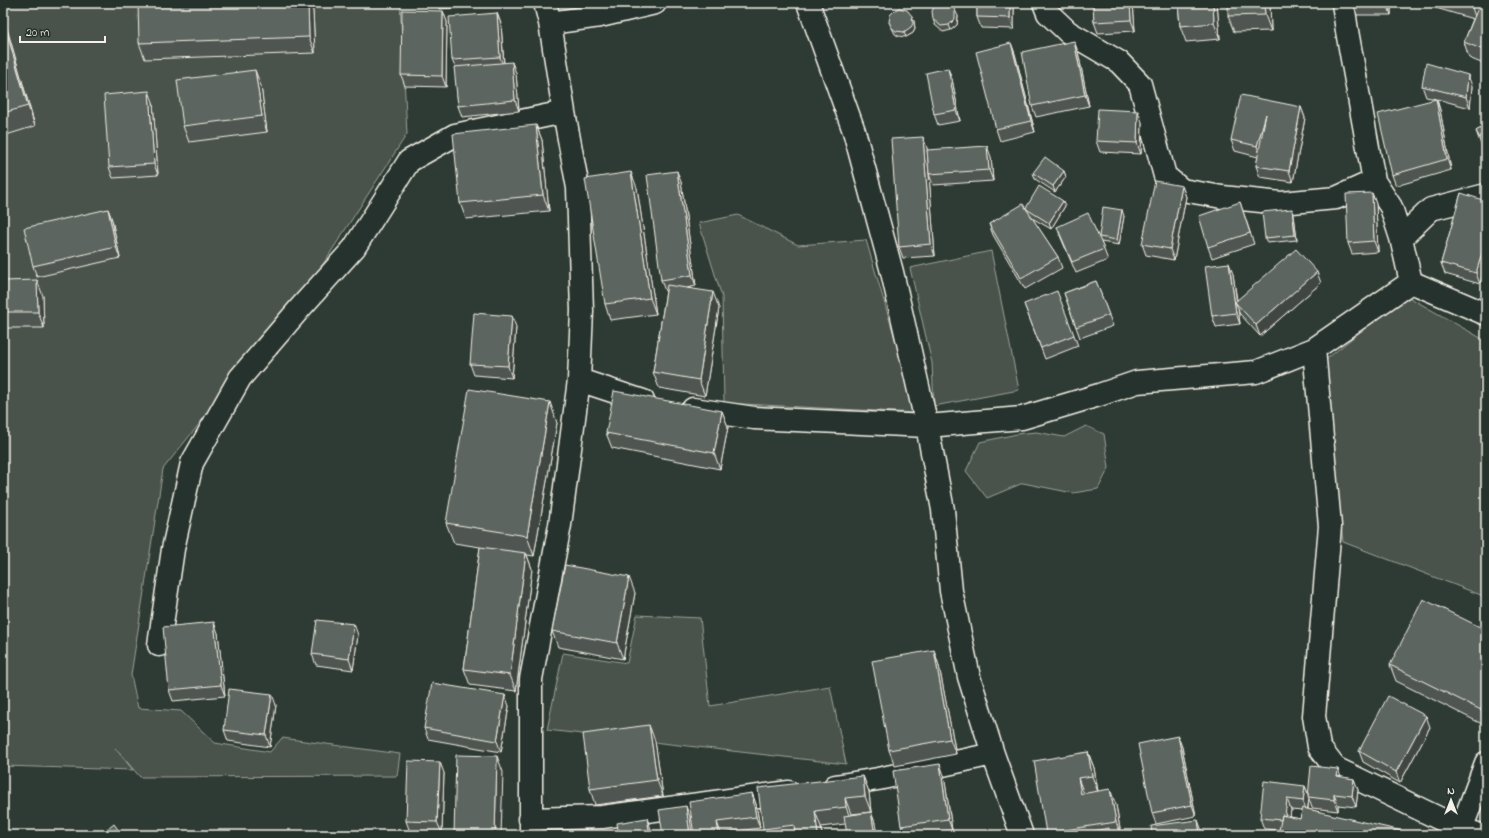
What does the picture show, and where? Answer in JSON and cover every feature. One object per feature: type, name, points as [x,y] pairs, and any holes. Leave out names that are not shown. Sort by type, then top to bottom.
[{"type":"street","points":[[655,3],[600,16],[548,13],[578,188],[582,311],[579,380],[560,525],[531,679],[530,827],[878,779],[992,754]]},
{"type":"street","points":[[808,3],[854,131],[892,272],[927,426],[943,510],[950,591],[969,677],[992,754],[1022,835]]},
{"type":"street","points":[[1044,3],[1048,13],[1068,32],[1118,62],[1140,84],[1165,176],[1182,190],[1222,197],[1281,203],[1336,198],[1374,181]]},
{"type":"street","points":[[1343,3],[1374,181],[1390,207],[1401,238],[1411,282]]},
{"type":"street","points":[[159,645],[173,549],[192,463],[240,378],[354,248],[409,161],[455,135],[564,112]]},
{"type":"street","points":[[1401,238],[1431,209],[1486,195]]},
{"type":"street","points":[[579,380],[645,402],[754,418],[927,426],[1022,418],[1137,382],[1256,372],[1314,349],[1411,282]]},
{"type":"street","points":[[1411,282],[1486,314]]},
{"type":"street","points":[[1314,349],[1330,526],[1314,716],[1319,746],[1334,768],[1467,833],[1486,763]]},
{"type":"shaded area","points":[[3,3],[400,3],[407,134],[305,292],[163,469],[131,675],[138,708],[181,711],[215,743],[270,752],[282,738],[400,754],[397,776],[140,777],[115,748],[133,770],[3,766]]},
{"type":"shaded area","points":[[738,215],[798,245],[866,240],[917,413],[724,403],[722,297],[699,223]]},
{"type":"shaded area","points":[[991,251],[1019,390],[934,406],[932,363],[910,268]]},
{"type":"shaded area","points":[[1405,295],[1486,341],[1486,597],[1343,542],[1323,362]]},
{"type":"shaded area","points":[[1086,426],[1104,434],[1109,468],[1098,489],[1073,493],[1023,483],[987,498],[966,471],[980,442],[1017,434],[1036,432],[1064,437]]},
{"type":"shaded area","points":[[637,615],[700,618],[710,706],[830,686],[846,764],[547,730],[563,653],[627,663]]},
{"type":"building","points":[[138,3],[308,3],[309,37],[139,43]]},
{"type":"building","points":[[938,3],[948,3],[954,7],[955,19],[949,25],[941,26],[933,19],[932,11]]},
{"type":"building","points":[[977,3],[1010,3],[1010,18],[977,17]]},
{"type":"building","points":[[1093,3],[1130,3],[1131,20],[1094,22]]},
{"type":"building","points":[[1178,3],[1213,3],[1214,23],[1180,26]]},
{"type":"building","points":[[1228,3],[1264,3],[1265,15],[1228,16]]},
{"type":"building","points":[[1480,3],[1486,3],[1486,51],[1464,42]]},
{"type":"building","points":[[899,8],[907,10],[912,16],[913,24],[904,32],[896,31],[892,28],[889,22],[890,15]]},
{"type":"building","points":[[402,10],[443,11],[442,76],[401,75]]},
{"type":"building","points":[[497,13],[500,57],[452,60],[449,17]]},
{"type":"building","points":[[3,20],[28,106],[3,113]]},
{"type":"building","points":[[1074,41],[1085,95],[1032,106],[1022,52]]},
{"type":"building","points":[[1011,43],[1031,121],[996,129],[976,52]]},
{"type":"building","points":[[512,62],[515,100],[458,106],[454,67]]},
{"type":"building","points":[[1426,63],[1468,75],[1466,97],[1422,86]]},
{"type":"building","points":[[948,68],[956,110],[934,114],[926,73]]},
{"type":"building","points":[[255,70],[262,116],[183,126],[177,80]]},
{"type":"building","points":[[149,91],[154,164],[109,167],[104,95]]},
{"type":"building","points":[[1241,95],[1301,107],[1289,171],[1256,166],[1266,114],[1257,146],[1231,140]]},
{"type":"building","points":[[1436,99],[1447,159],[1392,175],[1378,114]]},
{"type":"building","points":[[1098,109],[1138,111],[1137,143],[1096,141]]},
{"type":"building","points":[[536,125],[543,195],[460,203],[453,134]]},
{"type":"building","points":[[1486,125],[1486,149],[1476,131]]},
{"type":"building","points":[[923,137],[931,244],[899,247],[891,139]]},
{"type":"building","points":[[987,146],[989,170],[929,174],[927,150]]},
{"type":"building","points":[[1045,157],[1064,171],[1053,186],[1033,173]]},
{"type":"building","points":[[677,171],[692,275],[661,280],[647,175]]},
{"type":"building","points":[[631,172],[650,298],[605,304],[585,179]]},
{"type":"building","points":[[1155,181],[1182,186],[1170,249],[1142,244]]},
{"type":"building","points":[[1039,186],[1063,201],[1049,223],[1026,208]]},
{"type":"building","points":[[1372,193],[1374,241],[1348,243],[1346,194]]},
{"type":"building","points":[[1461,193],[1486,201],[1486,240],[1476,273],[1441,263]]},
{"type":"building","points":[[1240,202],[1250,233],[1208,247],[1199,216]]},
{"type":"building","points":[[1023,204],[1058,257],[1021,278],[989,224]]},
{"type":"building","points":[[1103,207],[1122,210],[1117,240],[1099,237]]},
{"type":"building","points":[[108,209],[116,247],[33,266],[24,228]]},
{"type":"building","points":[[1292,209],[1295,235],[1265,238],[1262,212]]},
{"type":"building","points":[[1088,213],[1104,249],[1072,262],[1057,227]]},
{"type":"building","points":[[1296,249],[1317,272],[1256,325],[1235,302]]},
{"type":"building","points":[[1229,263],[1236,313],[1212,316],[1205,266]]},
{"type":"building","points":[[37,280],[38,312],[3,312],[3,281]]},
{"type":"building","points":[[1096,281],[1109,315],[1076,327],[1064,293]]},
{"type":"building","points":[[667,285],[713,292],[699,380],[653,372]]},
{"type":"building","points":[[1057,291],[1074,335],[1041,348],[1024,304]]},
{"type":"building","points":[[474,313],[512,316],[508,366],[470,364]]},
{"type":"building","points":[[469,389],[550,402],[527,536],[446,523]]},
{"type":"building","points":[[614,391],[722,411],[714,453],[606,433]]},
{"type":"building","points":[[480,547],[526,553],[510,675],[464,669]]},
{"type":"building","points":[[565,565],[629,577],[617,643],[552,631]]},
{"type":"building","points":[[1423,599],[1486,630],[1486,700],[1481,710],[1390,665]]},
{"type":"building","points":[[317,620],[354,624],[349,659],[312,654]]},
{"type":"building","points":[[214,622],[221,685],[169,690],[163,627]]},
{"type":"building","points":[[934,650],[950,739],[889,750],[872,661]]},
{"type":"building","points":[[432,683],[505,695],[497,741],[424,728]]},
{"type":"building","points":[[229,689],[272,694],[266,735],[224,730]]},
{"type":"building","points":[[1388,696],[1426,716],[1396,772],[1359,751]]},
{"type":"building","points":[[649,725],[657,780],[590,789],[583,734]]},
{"type":"building","points":[[1178,736],[1192,805],[1152,813],[1138,744]]},
{"type":"building","points":[[1088,752],[1092,776],[1078,778],[1081,794],[1110,789],[1116,822],[1046,833],[1034,761]]},
{"type":"building","points":[[456,755],[497,756],[495,835],[454,835]]},
{"type":"building","points":[[408,761],[440,762],[437,822],[406,821]]},
{"type":"building","points":[[940,764],[948,819],[901,826],[893,771]]},
{"type":"building","points":[[1311,766],[1338,769],[1337,776],[1354,779],[1352,796],[1334,794],[1334,800],[1308,797]]},
{"type":"building","points":[[863,776],[865,796],[845,798],[846,807],[815,811],[818,835],[795,835],[794,825],[763,829],[758,788]]},
{"type":"building","points":[[1264,781],[1305,786],[1303,801],[1287,799],[1285,816],[1282,815],[1281,820],[1260,818]]},
{"type":"building","points":[[752,793],[756,817],[717,822],[719,835],[694,835],[689,802]]},
{"type":"building","points":[[686,806],[690,835],[663,835],[659,810]]},
{"type":"building","points":[[1303,808],[1406,832],[1405,835],[1278,835],[1282,815],[1300,819]]},
{"type":"building","points":[[871,812],[875,835],[847,835],[844,816]]},
{"type":"building","points":[[647,818],[650,835],[619,835],[617,823]]},
{"type":"building","points":[[1198,820],[1200,835],[1152,835],[1151,826]]},
{"type":"building","points":[[114,824],[122,835],[104,835],[103,833]]},
{"type":"building","points":[[1109,828],[1110,835],[1072,835]]}]
